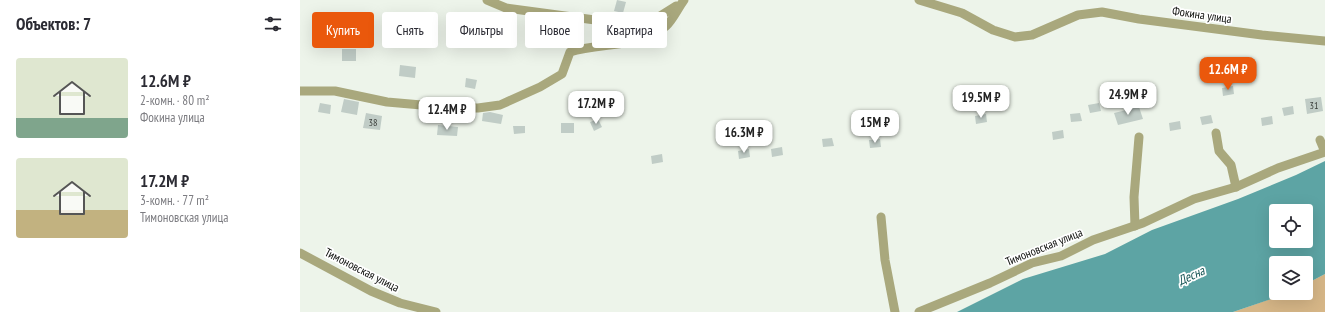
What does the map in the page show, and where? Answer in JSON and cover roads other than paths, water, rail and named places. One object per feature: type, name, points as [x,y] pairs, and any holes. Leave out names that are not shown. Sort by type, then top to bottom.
[{"type":"street","points":[[487,0],[506,8],[632,25],[649,23],[669,12],[683,0]]},
{"type":"street","points":[[300,91],[335,91],[387,102],[456,108],[478,108],[500,105],[540,87],[562,74],[570,52],[586,47],[623,44],[646,37],[667,25],[683,0]]},
{"type":"street","name":"Фокина улица","points":[[919,0],[962,13],[993,30],[1015,37],[1032,35],[1078,15],[1102,12],[1139,19],[1262,36],[1325,41]]},
{"type":"street","points":[[1216,133],[1219,151],[1231,165],[1236,186]]},
{"type":"street","points":[[1135,226],[1134,197],[1139,137]]},
{"type":"street","points":[[1320,140],[1325,152]]},
{"type":"street","name":"Тимоновская улица","points":[[919,312],[990,283],[1032,263],[1061,256],[1093,240],[1135,226],[1194,199],[1236,186],[1278,168],[1325,152]]},
{"type":"street","points":[[881,217],[885,260],[895,312]]},
{"type":"street","name":"Тимоновская улица","points":[[300,253],[371,291],[400,303],[436,312]]},
{"type":"water","name":"Десна","points":[[1325,161],[1325,274],[1313,280],[1313,256],[1269,256],[1269,300],[1233,312],[957,312],[1023,279],[1105,254],[1152,230],[1238,199],[1296,175]]}]
